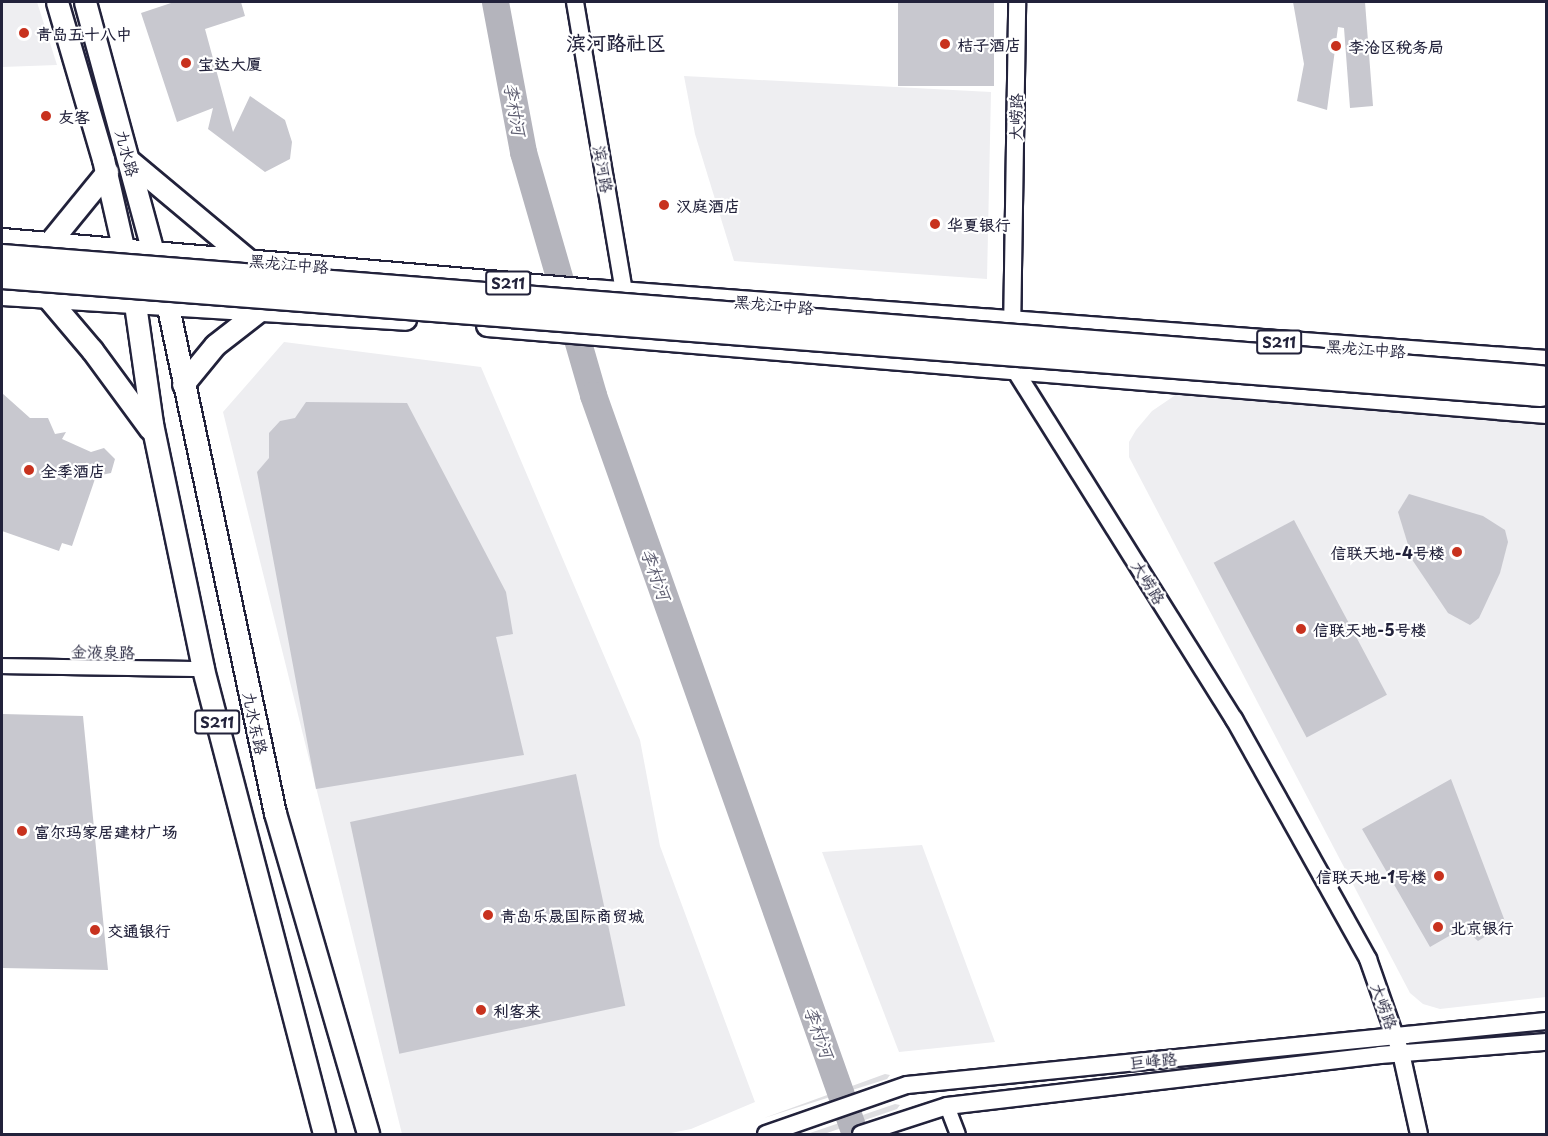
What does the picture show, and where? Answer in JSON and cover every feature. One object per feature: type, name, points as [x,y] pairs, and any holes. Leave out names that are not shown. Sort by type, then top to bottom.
[{"type":"highway","name":"黑龙江中路","points":[[2,256],[1544,386]]},
{"type":"highway","name":"黑龙江中路","points":[[2,277],[1544,386]]},
{"type":"main road","name":"九水路","points":[[57,2],[106,172],[137,304]]},
{"type":"main road","name":"九水路","points":[[85,2],[169,306]]},
{"type":"main road","points":[[130,161],[247,259]]},
{"type":"main road","points":[[49,243],[106,172]]},
{"type":"main road","name":"黑龙江中路","points":[[2,239],[153,250],[592,290],[1012,322],[1544,386]]},
{"type":"main road","points":[[2,294],[169,306],[431,320],[1013,368],[1544,386]]},
{"type":"main road","points":[[47,297],[110,372],[156,439]]},
{"type":"main road","name":"S211","points":[[137,304],[156,439],[203,669],[324,1134]]},
{"type":"main road","name":"九水东路","points":[[169,306],[183,384],[275,813],[368,1134]]},
{"type":"main road","points":[[183,384],[215,345],[260,310]]},
{"type":"street","name":"滨河路","points":[[575,2],[631,337]]},
{"type":"street","name":"大崂路","points":[[1017,2],[1013,368],[1233,719],[1368,959],[1401,1053],[1419,1134]]},
{"type":"street","name":"金液泉路","points":[[2,666],[203,669]]},
{"type":"street","name":"巨峰路","points":[[766,1134],[907,1085],[1395,1033],[1546,1022]]},
{"type":"street","name":"巨峰路","points":[[861,1134],[947,1106],[1401,1053],[1546,1042]]},
{"type":"street","points":[[947,1106],[958,1134]]},
{"type":"shaded area","name":"青岛五十八中","points":[[2,2],[37,2],[57,65],[2,67]]},
{"type":"shaded area","points":[[684,76],[991,92],[987,279],[734,261],[695,134]]},
{"type":"shaded area","points":[[284,342],[481,367],[640,740],[660,846],[755,1102],[691,1129],[666,1134],[402,1134],[223,412]]},
{"type":"shaded area","points":[[1177,394],[1546,420],[1546,997],[1440,1009],[1423,1004],[1410,993],[1129,457],[1129,442],[1136,430],[1152,411]]},
{"type":"shaded area","points":[[922,845],[995,1042],[899,1052],[822,852]]},
{"type":"shaded area","points":[[885,1074],[890,1075],[887,1079],[764,1118]]},
{"type":"shaded area","points":[[895,1104],[900,1105],[897,1109],[824,1134],[807,1134]]},
{"type":"building","name":"宝达大厦","points":[[174,2],[241,2],[245,16],[205,29],[233,132],[250,96],[285,120],[292,142],[290,159],[265,172],[208,129],[213,108],[177,122],[141,13]]},
{"type":"building","name":"桔子酒店","points":[[898,2],[994,2],[994,86],[898,86]]},
{"type":"building","name":"李沧区税务局","points":[[1293,2],[1365,2],[1373,106],[1350,108],[1344,28],[1338,27],[1327,110],[1297,101],[1304,64]]},
{"type":"building","name":"全季酒店","points":[[2,393],[30,418],[48,418],[55,434],[66,432],[62,439],[91,452],[104,448],[115,459],[111,473],[96,476],[72,546],[62,543],[59,551],[2,531]]},
{"type":"building","points":[[306,402],[407,403],[506,592],[513,634],[496,637],[524,755],[316,789],[257,472],[269,458],[269,433],[280,421],[295,418]]},
{"type":"building","name":"信联天地-4号楼","points":[[1409,494],[1483,516],[1505,530],[1508,542],[1500,573],[1479,618],[1470,625],[1448,613],[1413,561],[1398,512]]},
{"type":"building","name":"信联天地-5号楼","points":[[1294,520],[1387,695],[1307,738],[1214,563]]},
{"type":"building","points":[[2,714],[83,716],[108,970],[2,968]]},
{"type":"building","name":"青岛乐晟国际商贸城","points":[[576,774],[625,1006],[399,1054],[350,822]]},
{"type":"building","name":"信联天地-1号楼","points":[[1451,779],[1506,924],[1478,941],[1463,928],[1430,947],[1362,829]]},
{"type":"waterway","name":"李村河","points":[[495,2],[523,152],[593,395],[855,1134]]},
{"type":"place","name":"青岛五十八中","points":[[24,33]]},
{"type":"place","name":"桔子酒店","points":[[945,44]]},
{"type":"place","name":"李沧区税务局","points":[[1336,46]]},
{"type":"place","name":"宝达大厦","points":[[186,63]]},
{"type":"place","name":"友客","points":[[46,116]]},
{"type":"place","name":"汉庭酒店","points":[[664,205]]},
{"type":"place","name":"华夏银行","points":[[935,224]]},
{"type":"place","name":"全季酒店","points":[[29,470]]},
{"type":"place","name":"信联天地-4号楼","points":[[1457,552]]},
{"type":"place","name":"信联天地-5号楼","points":[[1301,629]]},
{"type":"place","name":"富尔玛家居建材广场","points":[[22,831]]},
{"type":"place","name":"信联天地-1号楼","points":[[1439,876]]},
{"type":"place","name":"青岛乐晟国际商贸城","points":[[488,915]]},
{"type":"place","name":"北京银行","points":[[1438,927]]},
{"type":"place","name":"交通银行","points":[[95,930]]},
{"type":"place","name":"利客来","points":[[481,1010]]},
{"type":"district","name":"滨河路社区","points":[[616,42]]}]
